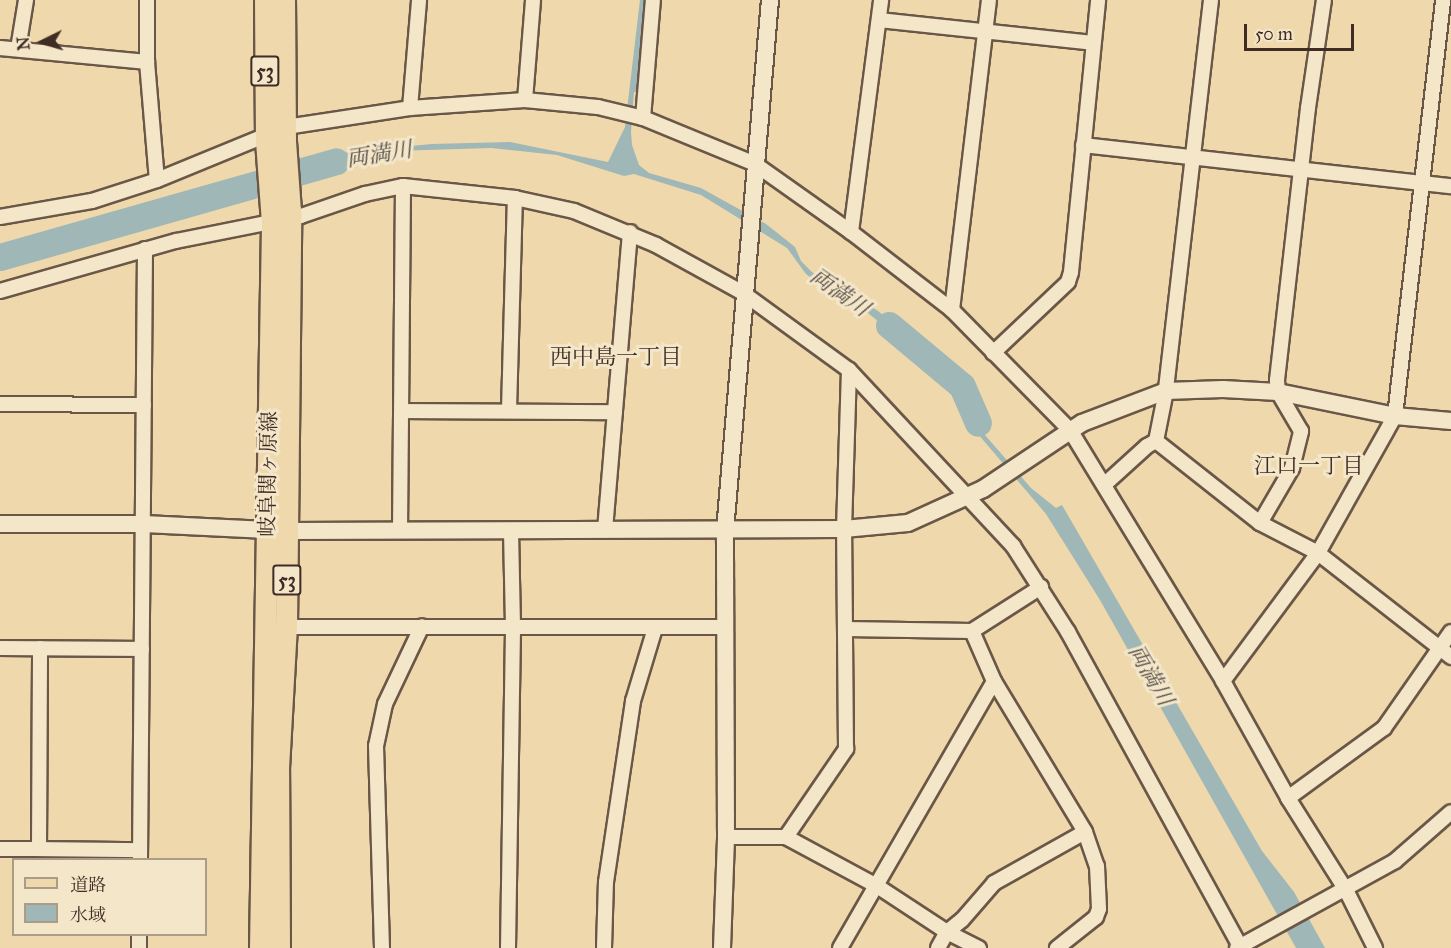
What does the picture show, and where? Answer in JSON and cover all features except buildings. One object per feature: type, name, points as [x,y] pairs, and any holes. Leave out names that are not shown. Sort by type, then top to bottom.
[{"type":"main road","name":"岐阜関ヶ原線","points":[[265,0],[281,216],[278,531],[286,627],[278,768],[279,948]]},
{"type":"main road","name":"岐阜関ヶ原線","points":[[276,136],[284,0]]},
{"type":"main road","name":"岐阜関ヶ原線","points":[[260,948],[263,625],[278,531]]},
{"type":"street","points":[[18,49],[26,0]]},
{"type":"street","points":[[147,0],[147,62],[157,180]]},
{"type":"street","points":[[410,108],[418,0]]},
{"type":"street","points":[[525,100],[533,0]]},
{"type":"street","points":[[643,118],[653,0]]},
{"type":"street","points":[[722,948],[726,837],[724,531],[770,0]]},
{"type":"street","points":[[851,232],[882,0]]},
{"type":"street","points":[[952,310],[989,0]]},
{"type":"street","points":[[993,353],[1068,282],[1071,272],[1098,0]]},
{"type":"street","points":[[1104,485],[1147,446],[1156,441],[1166,391],[1211,0]]},
{"type":"street","points":[[1260,523],[1292,468],[1300,431],[1278,392],[1277,380],[1303,171],[1308,108],[1324,0]]},
{"type":"street","points":[[1223,681],[1318,553],[1395,416],[1420,183],[1443,0]]},
{"type":"street","points":[[879,20],[1093,43]]},
{"type":"street","points":[[0,48],[147,62]]},
{"type":"street","points":[[0,218],[92,201],[157,180],[276,136],[410,108],[525,100],[598,107],[643,118],[754,172],[851,232],[952,310],[1065,433],[1104,485],[1223,681],[1375,948]]},
{"type":"street","points":[[1083,145],[1451,186]]},
{"type":"street","points":[[400,530],[403,411],[403,186]]},
{"type":"street","points":[[0,291],[145,249],[403,186],[515,198],[574,211],[630,232],[743,293],[849,370],[975,492],[1041,587],[1068,632],[1241,946],[1395,861],[1451,813]]},
{"type":"street","points":[[509,410],[515,198]]},
{"type":"street","points":[[605,530],[630,232]]},
{"type":"street","points":[[0,849],[140,855],[145,249]]},
{"type":"street","points":[[786,837],[846,749],[844,529],[849,370]]},
{"type":"street","points":[[0,524],[144,524],[278,531],[844,529],[908,523],[975,492],[1065,433],[1166,391],[1223,389],[1278,392],[1395,416],[1451,422]]},
{"type":"street","points":[[0,404],[144,405]]},
{"type":"street","points":[[403,411],[615,412]]},
{"type":"street","points":[[1156,441],[1260,523],[1318,553],[1440,646],[1451,657]]},
{"type":"street","points":[[508,948],[513,626],[511,531]]},
{"type":"street","points":[[844,629],[972,631],[1041,587]]},
{"type":"street","points":[[382,948],[376,746],[385,704],[422,626]]},
{"type":"street","points":[[286,627],[725,627]]},
{"type":"street","points":[[604,948],[606,882],[633,701],[655,628]]},
{"type":"street","points":[[972,631],[994,681],[1084,832],[1096,866],[1099,909],[1096,917],[1057,948]]},
{"type":"street","points":[[1288,798],[1384,728],[1451,632]]},
{"type":"street","points":[[0,648],[142,649]]},
{"type":"street","points":[[39,849],[40,648]]},
{"type":"street","points":[[840,948],[994,681]]},
{"type":"street","points":[[938,948],[947,932],[962,920],[994,883],[1084,832]]},
{"type":"street","points":[[726,837],[786,837],[877,886],[947,932],[979,948]]},
{"type":"water","points":[[640,0],[647,0],[639,93],[634,92],[631,132],[632,145],[639,165],[649,173],[701,188],[766,224],[795,247],[801,261],[812,272],[829,284],[837,284],[878,311],[909,336],[931,363],[967,392],[985,435],[1031,488],[1056,508],[1062,505],[1262,851],[1294,892],[1325,948],[1296,948],[1100,600],[1046,514],[978,434],[962,401],[924,367],[902,340],[840,291],[829,291],[806,274],[787,248],[701,195],[634,174],[624,176],[557,155],[491,148],[394,151],[308,172],[301,177],[301,167],[348,152],[432,144],[510,142],[608,162],[625,127]]},
{"type":"waterway","name":"両満川","points":[[0,257],[336,161]]},
{"type":"waterway","name":"両満川","points":[[889,325],[962,386],[978,423]]},
{"type":"district","name":"西中島一丁目","points":[[616,357]]},
{"type":"district","name":"江口一丁目","points":[[1309,466]]}]
